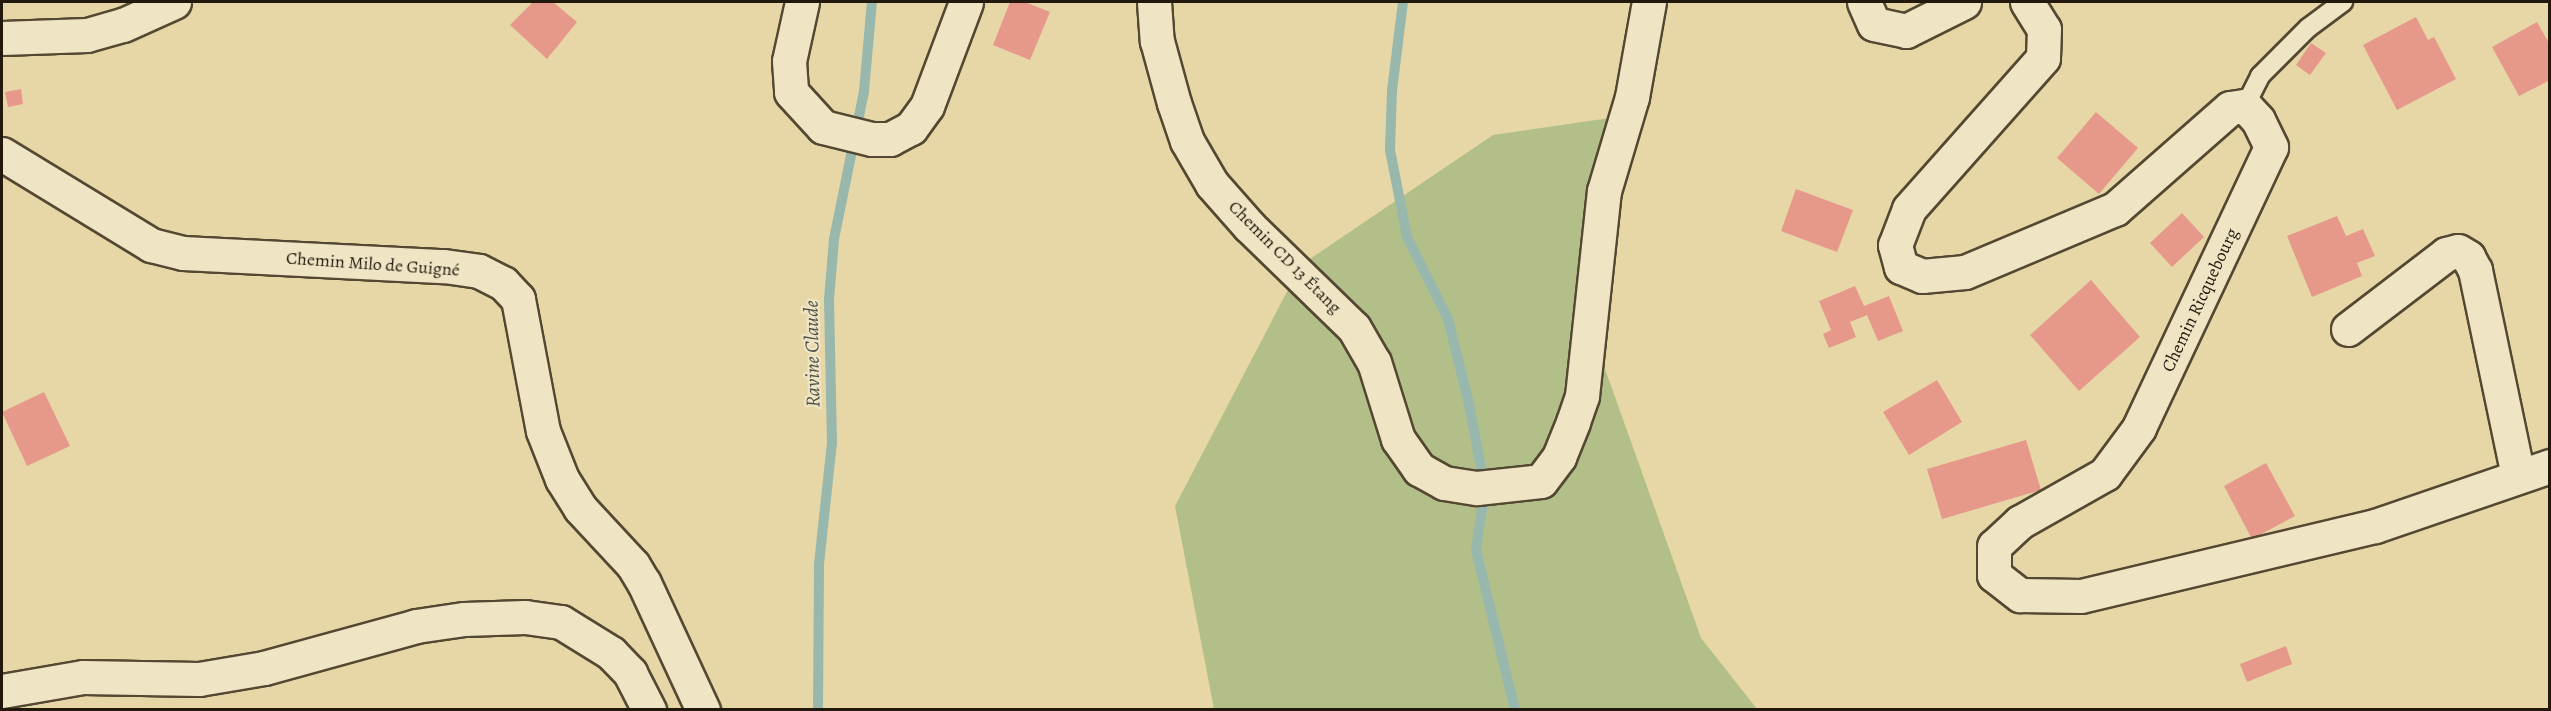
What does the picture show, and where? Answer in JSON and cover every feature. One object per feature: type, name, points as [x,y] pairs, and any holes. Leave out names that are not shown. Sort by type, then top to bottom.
[{"type":"street","points":[[2,38],[87,35],[123,25],[174,2]]},
{"type":"street","points":[[802,2],[789,61],[791,92],[823,127],[872,139],[890,139],[911,128],[927,106],[966,2]]},
{"type":"street","name":"Chemin CD 13 Étang","points":[[1154,2],[1157,41],[1187,141],[1212,184],[1249,226],[1354,328],[1374,362],[1405,453],[1432,479],[1455,486],[1503,486],[1540,481],[1559,457],[1582,396],[1604,191],[1632,97],[1649,2]]},
{"type":"street","points":[[1864,2],[1874,24],[1906,31],[1964,2]]},
{"type":"street","points":[[2027,2],[2044,29],[2046,46],[2041,63],[1909,209],[1895,245],[1901,267],[1922,276],[1965,272],[2115,209],[2230,108],[2245,106]]},
{"type":"street","name":"Chemin Ricquebourg","points":[[2245,106],[2258,120],[2271,147],[2139,428],[2105,474],[2020,522],[1994,546],[1994,575],[2020,596],[2081,596],[2375,526],[2550,466]]},
{"type":"street","name":"Chemin Milo de Guigné","points":[[2,154],[151,245],[183,253],[444,266],[479,272],[503,283],[518,299],[543,432],[562,479],[580,508],[633,565],[703,710]]},
{"type":"street","points":[[2348,328],[2446,254],[2458,251],[2468,257],[2475,270],[2518,477]]},
{"type":"street","points":[[2,691],[83,677],[199,679],[264,668],[416,626],[464,619],[525,617],[561,622],[611,653],[630,673],[649,710]]},
{"type":"lane","points":[[2245,106],[2260,76],[2308,28],[2343,2]]},
{"type":"green space","points":[[1637,114],[1579,296],[1701,638],[1757,709],[1214,709],[1175,506],[1301,265],[1493,135]]},
{"type":"building","points":[[533,2],[553,2],[577,22],[547,59],[510,25]]},
{"type":"building","points":[[1010,2],[1025,2],[1050,12],[1030,60],[993,45]]},
{"type":"building","points":[[2416,17],[2428,40],[2434,37],[2456,79],[2397,110],[2363,45]]},
{"type":"building","points":[[2537,22],[2550,45],[2550,80],[2519,96],[2492,47]]},
{"type":"building","points":[[2311,43],[2326,53],[2310,75],[2296,65]]},
{"type":"building","points":[[21,89],[23,104],[8,107],[5,92]]},
{"type":"building","points":[[2096,112],[2138,148],[2099,194],[2057,158]]},
{"type":"building","points":[[1796,189],[1853,210],[1837,252],[1781,231]]},
{"type":"building","points":[[2182,213],[2204,237],[2172,267],[2150,243]]},
{"type":"building","points":[[2337,216],[2346,236],[2363,229],[2375,256],[2357,263],[2362,276],[2312,297],[2287,236]]},
{"type":"building","points":[[2091,280],[2140,337],[2079,391],[2030,335]]},
{"type":"building","points":[[1855,286],[1864,306],[1889,296],[1903,331],[1878,341],[1867,315],[1850,322],[1856,337],[1829,348],[1823,334],[1831,330],[1819,301]]},
{"type":"building","points":[[1937,380],[1962,422],[1909,455],[1883,412]]},
{"type":"building","points":[[44,392],[70,446],[27,466],[2,412]]},
{"type":"building","points":[[2026,440],[2041,490],[1942,519],[1927,469]]},
{"type":"building","points":[[2266,463],[2295,516],[2252,539],[2224,486]]},
{"type":"building","points":[[2286,646],[2292,664],[2247,682],[2240,664]]},
{"type":"waterway","name":"Ravine Claude","points":[[818,710],[819,564],[832,443],[829,299],[834,239],[864,91],[872,2]]},
{"type":"waterway","points":[[1403,2],[1392,90],[1390,150],[1407,237],[1448,319],[1469,404],[1485,489],[1476,550],[1515,710]]}]
